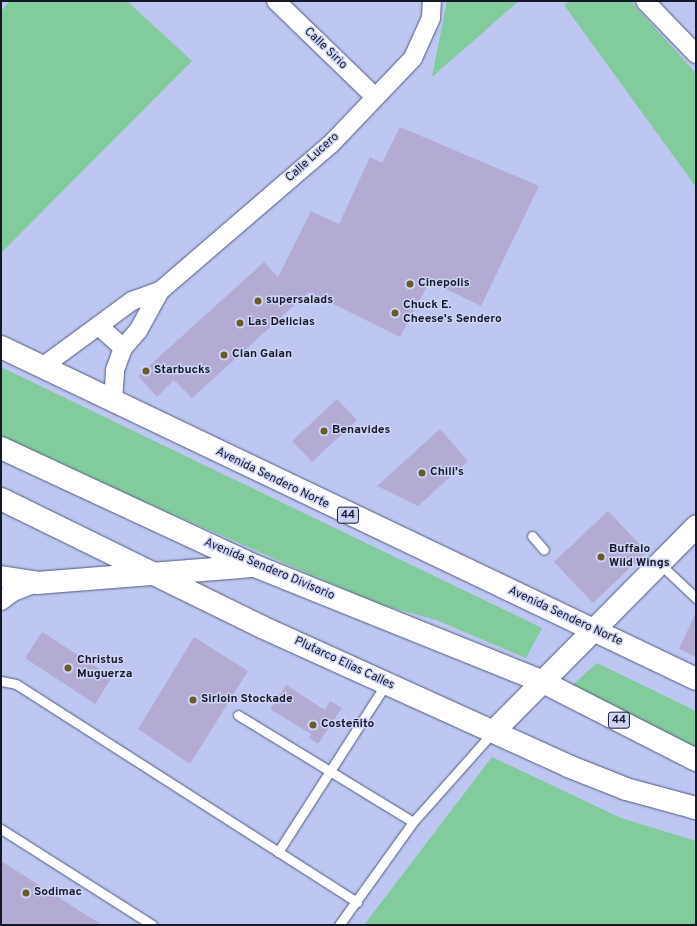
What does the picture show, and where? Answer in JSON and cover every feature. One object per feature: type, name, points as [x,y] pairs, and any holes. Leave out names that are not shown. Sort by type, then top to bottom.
[{"type":"main road","name":"Avenida Sendero Norte","points":[[1,347],[696,680]]},
{"type":"main road","name":"Avenida Sendero Divisorio","points":[[1,448],[255,566],[541,681]]},
{"type":"main road","name":"Plutarco Elias Calles","points":[[1,499],[158,573],[262,627],[493,732],[626,789],[696,808]]},
{"type":"main road","points":[[493,732],[592,629],[696,526]]},
{"type":"main road","points":[[1,577],[37,583],[255,566]]},
{"type":"main road","name":"44","points":[[541,681],[696,760]]},
{"type":"street","name":"Calle Sirio","points":[[276,1],[375,97]]},
{"type":"street","name":"Calle Lucero","points":[[113,401],[115,370],[124,348],[138,331],[160,291],[330,145],[413,58],[431,18],[432,1]]},
{"type":"street","points":[[645,1],[696,54]]},
{"type":"street","name":"Calle Lucero","points":[[42,367],[100,327],[132,301],[160,291]]},
{"type":"street","points":[[100,327],[124,348]]},
{"type":"street","points":[[1,601],[13,592],[37,583]]},
{"type":"lane","points":[[532,536],[544,550]]},
{"type":"lane","points":[[659,563],[696,598]]},
{"type":"lane","points":[[1,681],[16,684],[357,902]]},
{"type":"lane","points":[[278,852],[386,684]]},
{"type":"lane","points":[[238,715],[413,822]]},
{"type":"lane","points":[[339,925],[413,822],[493,732]]},
{"type":"lane","points":[[1,829],[152,925]]},
{"type":"green space","points":[[10,1],[127,1],[192,61],[1,253],[1,11]]},
{"type":"green space","points":[[447,1],[519,1],[432,77]]},
{"type":"green space","points":[[570,1],[630,1],[696,73],[696,187],[564,5]]},
{"type":"green space","points":[[1,367],[542,628],[526,658],[436,620],[378,604],[1,439]]},
{"type":"green space","points":[[597,663],[696,711],[696,752],[569,688]]},
{"type":"green space","points":[[492,757],[621,818],[696,841],[696,925],[364,925]]},
{"type":"building","points":[[400,127],[539,186],[481,306],[430,281],[400,337],[309,292],[192,398],[174,380],[157,397],[138,376],[264,262],[278,277],[311,211],[339,224],[370,157],[382,163]]},
{"type":"building","name":"Benavides","points":[[337,399],[357,420],[312,462],[292,441]]},
{"type":"building","name":"Chili's","points":[[440,429],[468,461],[418,506],[377,486]]},
{"type":"building","name":"Buffalo Wild Wings","points":[[608,511],[647,552],[593,603],[554,562]]},
{"type":"building","points":[[696,612],[696,657],[679,649]]},
{"type":"building","name":"Christus Muguerza","points":[[42,632],[112,677],[95,704],[25,658]]},
{"type":"building","name":"Sirloin Stockade","points":[[194,637],[248,671],[190,764],[138,729]]},
{"type":"building","name":"Costeñito","points":[[286,685],[325,710],[330,701],[342,708],[318,744],[309,738],[311,734],[270,709]]},
{"type":"building","name":"Sodimac","points":[[1,861],[102,925],[1,925]]},
{"type":"place","name":"Cinepolis","points":[[410,284]]},
{"type":"place","name":"supersalads","points":[[258,301]]},
{"type":"place","name":"Chuck E. Cheese's Sendero","points":[[395,313]]},
{"type":"place","name":"Las Delicias","points":[[240,323]]},
{"type":"place","name":"Clan Galan","points":[[224,355]]},
{"type":"place","name":"Starbucks","points":[[146,371]]},
{"type":"place","name":"Benavides","points":[[324,431]]},
{"type":"place","name":"Chili's","points":[[422,473]]},
{"type":"place","name":"Buffalo Wild Wings","points":[[601,557]]},
{"type":"place","name":"Christus Muguerza","points":[[68,668]]},
{"type":"place","name":"Sirloin Stockade","points":[[193,700]]},
{"type":"place","name":"Costeñito","points":[[313,725]]},
{"type":"place","name":"Sodimac","points":[[26,893]]}]
